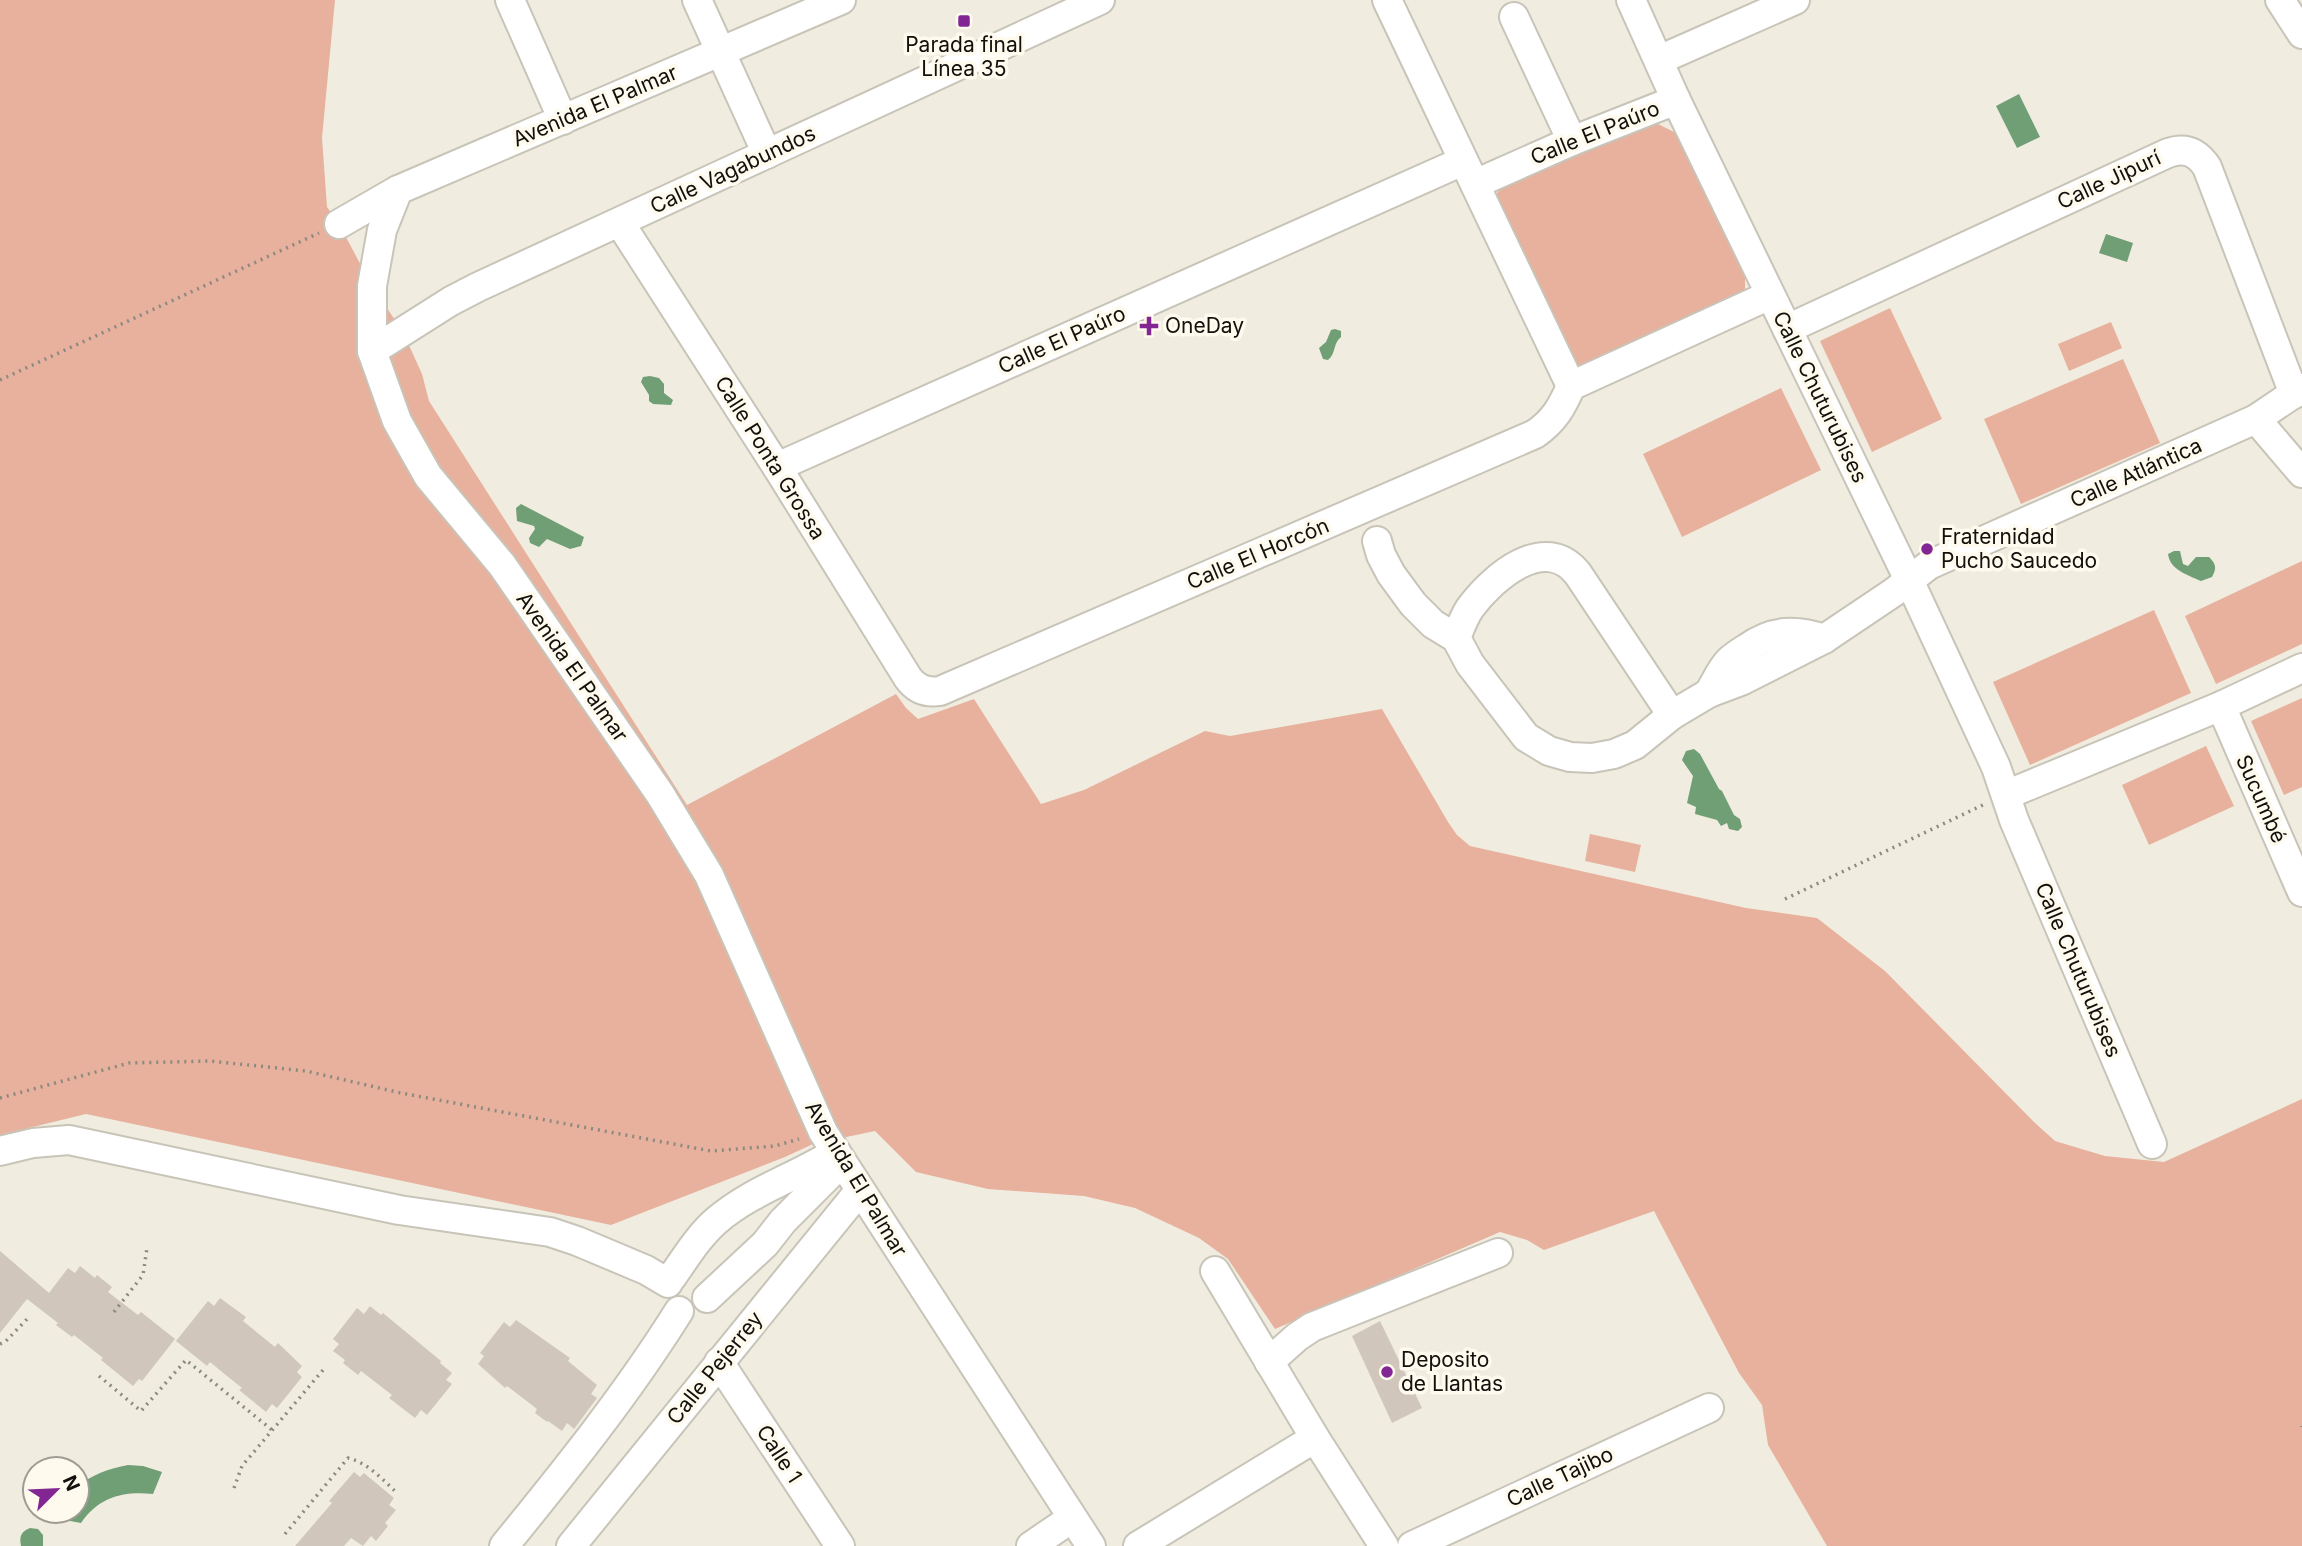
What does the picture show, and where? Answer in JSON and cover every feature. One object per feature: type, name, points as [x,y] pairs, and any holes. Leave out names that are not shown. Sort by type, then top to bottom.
[{"type":"street","points":[[510,0],[563,120]]},
{"type":"street","points":[[697,0],[766,154]]},
{"type":"street","name":"Avenida El Palmar","points":[[841,0],[398,191],[382,230],[372,286],[372,351],[397,421],[428,476],[509,576],[660,794],[709,875],[833,1149],[1091,1546]]},
{"type":"street","name":"Calle Vagabundos","points":[[372,351],[451,301],[1100,0]]},
{"type":"street","points":[[1388,0],[1571,386],[1770,295]]},
{"type":"street","name":"Calle Chuturubises","points":[[1631,0],[1676,100],[1909,580],[1996,767],[2014,820],[2152,1144]]},
{"type":"street","points":[[1659,60],[1795,0]]},
{"type":"street","points":[[2280,0],[2302,34]]},
{"type":"street","points":[[1514,16],[1573,141]]},
{"type":"street","name":"Calle El Paúro","points":[[777,467],[1469,173],[1573,141],[1676,100]]},
{"type":"street","name":"Calle Jipurí","points":[[1787,329],[2155,159],[2181,150],[2193,153],[2207,167],[2298,391]]},
{"type":"street","points":[[338,224],[398,191]]},
{"type":"street","name":"Calle Ponta Grossa","points":[[620,223],[777,467],[908,678],[922,690]]},
{"type":"street","name":"Calle El Horcón","points":[[922,690],[940,691],[1535,434],[1550,423],[1562,407],[1571,386]]},
{"type":"street","name":"Calle Atlántica","points":[[1672,715],[1709,693],[1735,671],[1757,641],[1773,634],[1791,631],[1824,639],[1929,565],[2256,419],[2298,391]]},
{"type":"street","points":[[2256,419],[2302,473]]},
{"type":"street","points":[[1377,541],[1391,574],[1413,604],[1433,624],[1456,638],[1470,664],[1526,737],[1549,751],[1570,757],[1592,758],[1614,754],[1635,745],[1672,715],[1578,574],[1559,558],[1535,558],[1494,581],[1469,610],[1456,638]]},
{"type":"street","points":[[2006,794],[2221,706],[2302,668]]},
{"type":"street","name":"Sucumbé","points":[[2221,706],[2302,892]]},
{"type":"street","points":[[0,1151],[33,1143],[69,1140],[398,1210],[550,1232],[670,1280]]},
{"type":"street","points":[[833,1149],[765,1244],[707,1298],[699,1309],[686,1313],[679,1311],[668,1299],[666,1292],[670,1280],[695,1242],[717,1220],[746,1200],[833,1149]]},
{"type":"street","name":"Calle Pejerrey","points":[[575,1544],[860,1190]]},
{"type":"street","points":[[1269,1362],[1297,1336],[1312,1327],[1497,1252]]},
{"type":"street","points":[[1215,1271],[1315,1438],[1384,1546]]},
{"type":"street","points":[[670,1280],[679,1273],[694,1272],[706,1282],[707,1298]]},
{"type":"street","points":[[505,1546],[620,1400],[679,1311]]},
{"type":"street","name":"Calle 1","points":[[719,1362],[840,1546]]},
{"type":"street","name":"Calle Tajibo","points":[[1412,1546],[1709,1408]]},
{"type":"street","points":[[1138,1546],[1315,1438]]},
{"type":"street","points":[[1031,1546],[1072,1518]]},
{"type":"path","points":[[0,380],[338,224]]},
{"type":"path","points":[[1786,899],[2006,794]]},
{"type":"path","points":[[0,1098],[129,1063],[210,1061],[306,1071],[401,1093],[711,1151],[775,1146],[833,1149]]},
{"type":"path","points":[[114,1312],[144,1275],[147,1248]]},
{"type":"path","points":[[0,1344],[29,1317]]},
{"type":"path","points":[[99,1376],[141,1411],[186,1360],[272,1430]]},
{"type":"path","points":[[234,1488],[242,1466],[323,1370]]},
{"type":"path","points":[[285,1534],[348,1458],[359,1461],[396,1492]]},
{"type":"shaded area","points":[[0,0],[335,0],[322,138],[327,207],[372,286],[403,332],[422,374],[429,401],[687,805],[896,694],[918,719],[974,699],[1041,804],[1084,790],[1205,731],[1230,736],[1382,709],[1448,822],[1457,835],[1470,846],[1746,908],[1817,918],[1885,971],[2055,1141],[2105,1156],[2164,1162],[2302,1099],[2302,1546],[1827,1546],[1768,1445],[1762,1405],[1739,1373],[1654,1211],[1544,1250],[1527,1240],[1500,1232],[1275,1329],[1228,1259],[1199,1238],[1135,1208],[1084,1196],[988,1189],[916,1172],[875,1131],[813,1144],[611,1225],[86,1114],[0,1135]]},
{"type":"shaded area","points":[[2019,94],[2040,137],[2017,148],[1996,106]]},
{"type":"shaded area","points":[[1654,122],[1678,134],[1745,273],[1745,300],[1576,370],[1497,204],[1497,193],[1505,184]]},
{"type":"shaded area","points":[[2106,234],[2133,243],[2127,262],[2099,253]]},
{"type":"shaded area","points":[[1890,308],[1942,419],[1872,452],[1820,341]]},
{"type":"shaded area","points":[[2111,322],[2122,348],[2069,371],[2058,344]]},
{"type":"shaded area","points":[[1331,330],[1341,331],[1341,337],[1331,358],[1323,359],[1319,348],[1326,342]]},
{"type":"shaded area","points":[[2123,359],[2160,443],[2021,504],[1984,419]]},
{"type":"shaded area","points":[[643,377],[659,378],[664,384],[664,393],[673,400],[671,405],[653,404],[649,401],[649,395],[641,382]]},
{"type":"shaded area","points":[[1781,388],[1821,470],[1682,537],[1643,454]]},
{"type":"shaded area","points":[[521,504],[584,537],[581,546],[570,549],[547,539],[539,547],[530,543],[529,538],[535,529],[534,526],[517,521],[516,508]]},
{"type":"shaded area","points":[[2180,551],[2183,564],[2188,566],[2196,557],[2209,557],[2215,566],[2212,577],[2201,581],[2180,571],[2169,560],[2168,554]]},
{"type":"shaded area","points":[[2302,561],[2302,644],[2216,684],[2185,616]]},
{"type":"shaded area","points":[[2154,610],[2191,693],[2030,765],[1993,682]]},
{"type":"shaded area","points":[[2302,698],[2302,787],[2284,795],[2251,721]]},
{"type":"shaded area","points":[[2206,746],[2234,806],[2149,845],[2122,785]]},
{"type":"shaded area","points":[[1694,749],[1700,754],[1734,815],[1740,819],[1742,827],[1738,831],[1729,829],[1727,823],[1721,826],[1717,820],[1695,814],[1696,807],[1687,803],[1693,776],[1682,760],[1686,751]]},
{"type":"shaded area","points":[[1590,834],[1641,845],[1635,872],[1585,861]]},
{"type":"shaded area","points":[[143,1466],[162,1472],[153,1494],[122,1495],[104,1502],[91,1511],[91,1478],[114,1468]]},
{"type":"shaded area","points":[[30,1528],[38,1529],[43,1535],[43,1546],[21,1546],[21,1535]]},
{"type":"building","points":[[0,1251],[49,1293],[68,1268],[75,1273],[80,1266],[112,1287],[108,1292],[138,1315],[141,1312],[175,1339],[142,1381],[139,1379],[133,1386],[101,1360],[103,1358],[74,1335],[72,1337],[56,1325],[58,1323],[27,1299],[0,1333]]},
{"type":"building","points":[[220,1298],[246,1317],[243,1321],[275,1347],[278,1343],[302,1366],[297,1372],[302,1377],[277,1408],[272,1404],[266,1412],[210,1362],[207,1366],[176,1341],[208,1301],[214,1306]]},
{"type":"building","points":[[370,1306],[381,1315],[383,1313],[452,1373],[446,1380],[452,1384],[427,1415],[421,1410],[415,1418],[389,1398],[392,1395],[361,1371],[358,1375],[333,1351],[339,1344],[333,1339],[357,1308],[364,1314]]},
{"type":"building","points":[[516,1320],[570,1358],[568,1361],[597,1385],[591,1394],[597,1398],[574,1429],[567,1423],[562,1431],[547,1422],[535,1413],[537,1409],[507,1386],[505,1388],[478,1364],[484,1356],[480,1353],[504,1322],[510,1327]]},
{"type":"building","name":"Deposito de Llantas","points":[[1380,1321],[1422,1408],[1392,1423],[1352,1336]]},
{"type":"building","points":[[354,1472],[360,1477],[364,1473],[394,1498],[389,1505],[396,1510],[385,1523],[388,1526],[376,1541],[371,1536],[363,1546],[351,1538],[344,1546],[295,1546],[332,1503],[329,1501]]},
{"type":"place","name":"Parada final Línea 35","points":[[964,21]]},
{"type":"place","name":"OneDay","points":[[1149,326]]},
{"type":"place","name":"Fraternidad Pucho Saucedo","points":[[1927,549]]},
{"type":"place","name":"Deposito de Llantas","points":[[1387,1372]]}]
